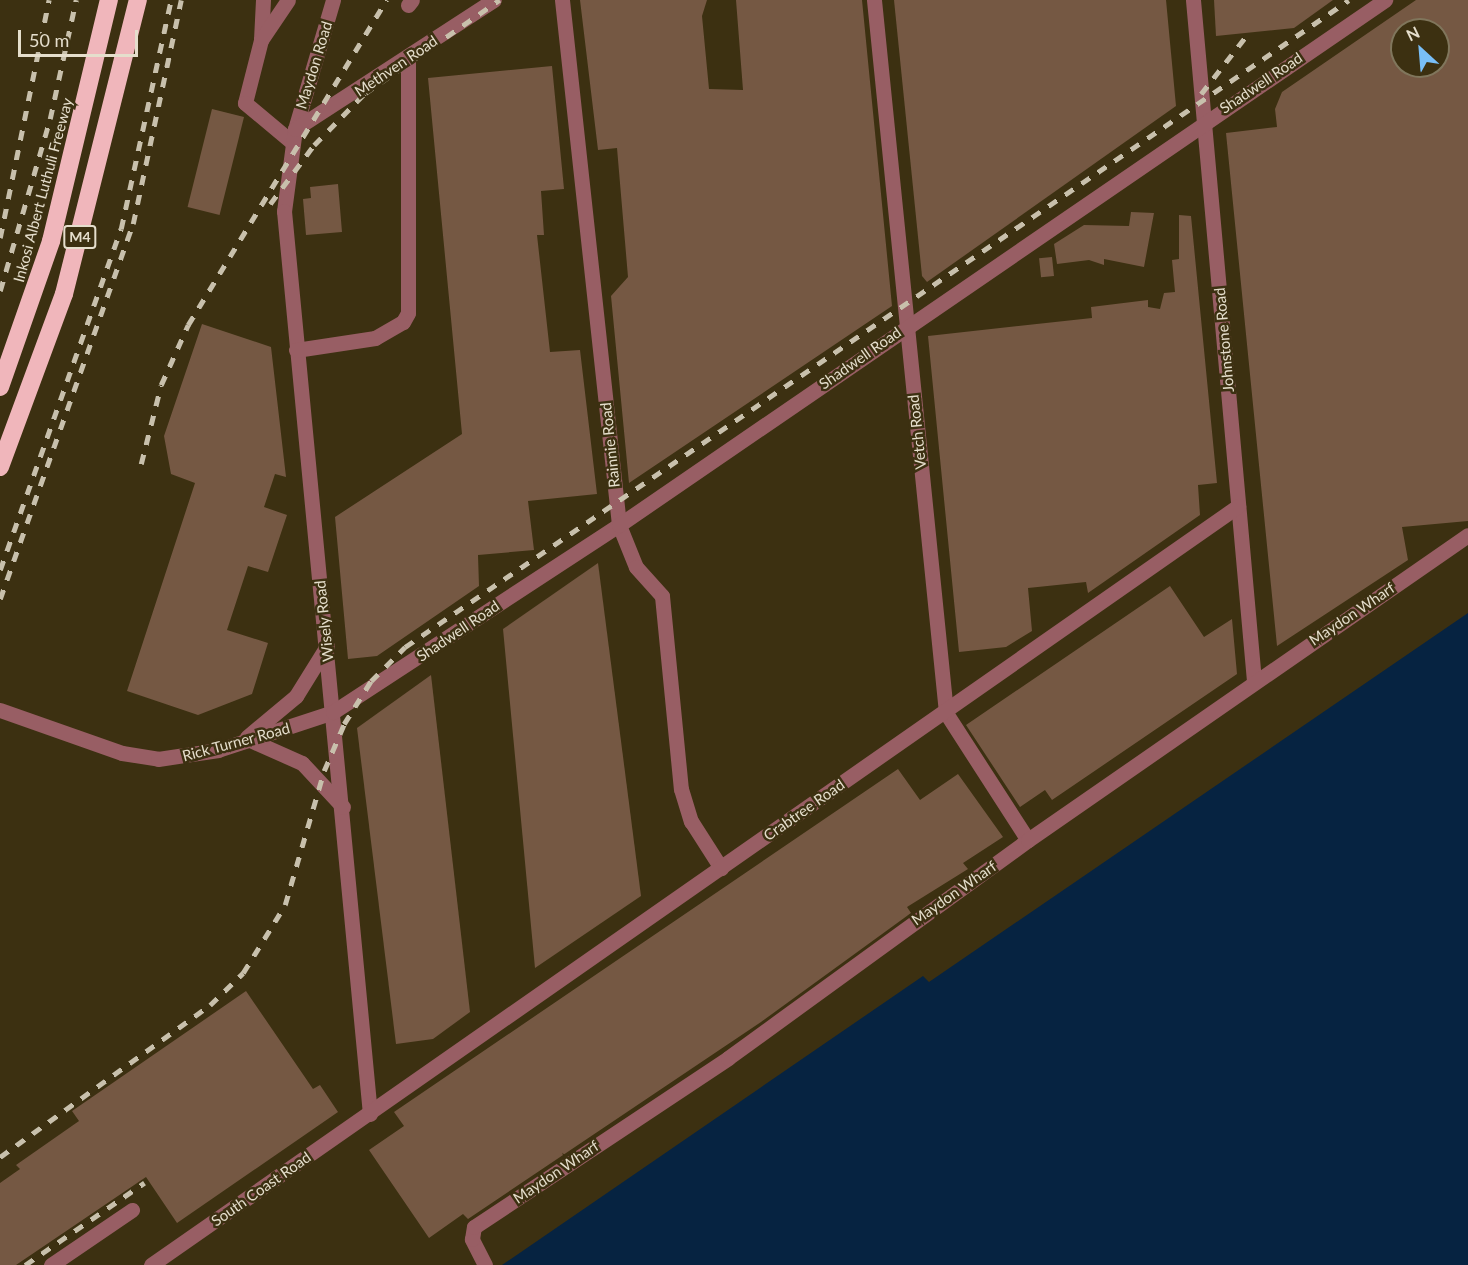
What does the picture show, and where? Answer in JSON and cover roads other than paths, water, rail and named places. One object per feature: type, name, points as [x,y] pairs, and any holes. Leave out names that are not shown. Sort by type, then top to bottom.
[{"type":"highway","name":"Inkosi Albert Luthuli Freeway","points":[[0,387],[51,241],[110,0]]},
{"type":"highway","name":"M4","points":[[0,467],[64,294],[138,0]]},
{"type":"street","points":[[263,0],[261,40],[245,102],[294,136]]},
{"type":"street","points":[[261,40],[288,0]]},
{"type":"street","name":"Maydon Road","points":[[294,136],[333,0]]},
{"type":"street","name":"Methven Road","points":[[294,136],[494,0]]},
{"type":"street","name":"Rainnie Road","points":[[562,0],[619,525],[636,567],[662,596],[681,789],[691,821],[721,868]]},
{"type":"street","name":"Vetch Road","points":[[874,0],[946,713],[1028,840]]},
{"type":"street","name":"Johnstone Road","points":[[1193,0],[1206,121],[1254,681]]},
{"type":"street","name":"Shadwell Road","points":[[333,712],[619,525],[907,325],[1384,0]]},
{"type":"street","points":[[296,350],[375,338],[403,322],[408,313],[408,59]]},
{"type":"street","name":"Wisely Road","points":[[294,136],[284,211],[296,350],[344,807],[370,1114]]},
{"type":"street","name":"Crabtree Road","points":[[370,1114],[946,713],[1238,506]]},
{"type":"street","name":"Maydon Wharf","points":[[485,1265],[472,1239],[474,1227],[728,1058],[1028,840],[1254,681],[1468,535]]},
{"type":"street","points":[[327,646],[296,696],[244,743],[302,763],[344,807]]},
{"type":"street","name":"Rick Turner Road","points":[[0,710],[122,753],[187,758],[244,743],[333,712]]},
{"type":"street","name":"South Coast Road","points":[[151,1265],[370,1114]]},
{"type":"street","points":[[51,1265],[132,1210]]},
{"type":"water","points":[[1468,613],[1468,1265],[502,1265],[923,976],[929,982]]},
{"type":"railway","points":[[0,238],[49,0]]},
{"type":"railway","points":[[0,291],[50,119],[76,0]]},
{"type":"railway","points":[[0,570],[121,229],[171,0]]},
{"type":"railway","points":[[0,599],[133,224],[181,0]]},
{"type":"railway","points":[[141,464],[161,385],[188,325],[386,0]]},
{"type":"railway","points":[[270,204],[314,145],[364,94],[499,0]]},
{"type":"railway","points":[[0,1157],[210,1005],[243,973],[285,905],[324,771],[344,724],[371,681],[405,647],[1349,0]]},
{"type":"railway","points":[[1201,94],[1247,35]]},
{"type":"railway","points":[[25,1265],[144,1183]]}]
